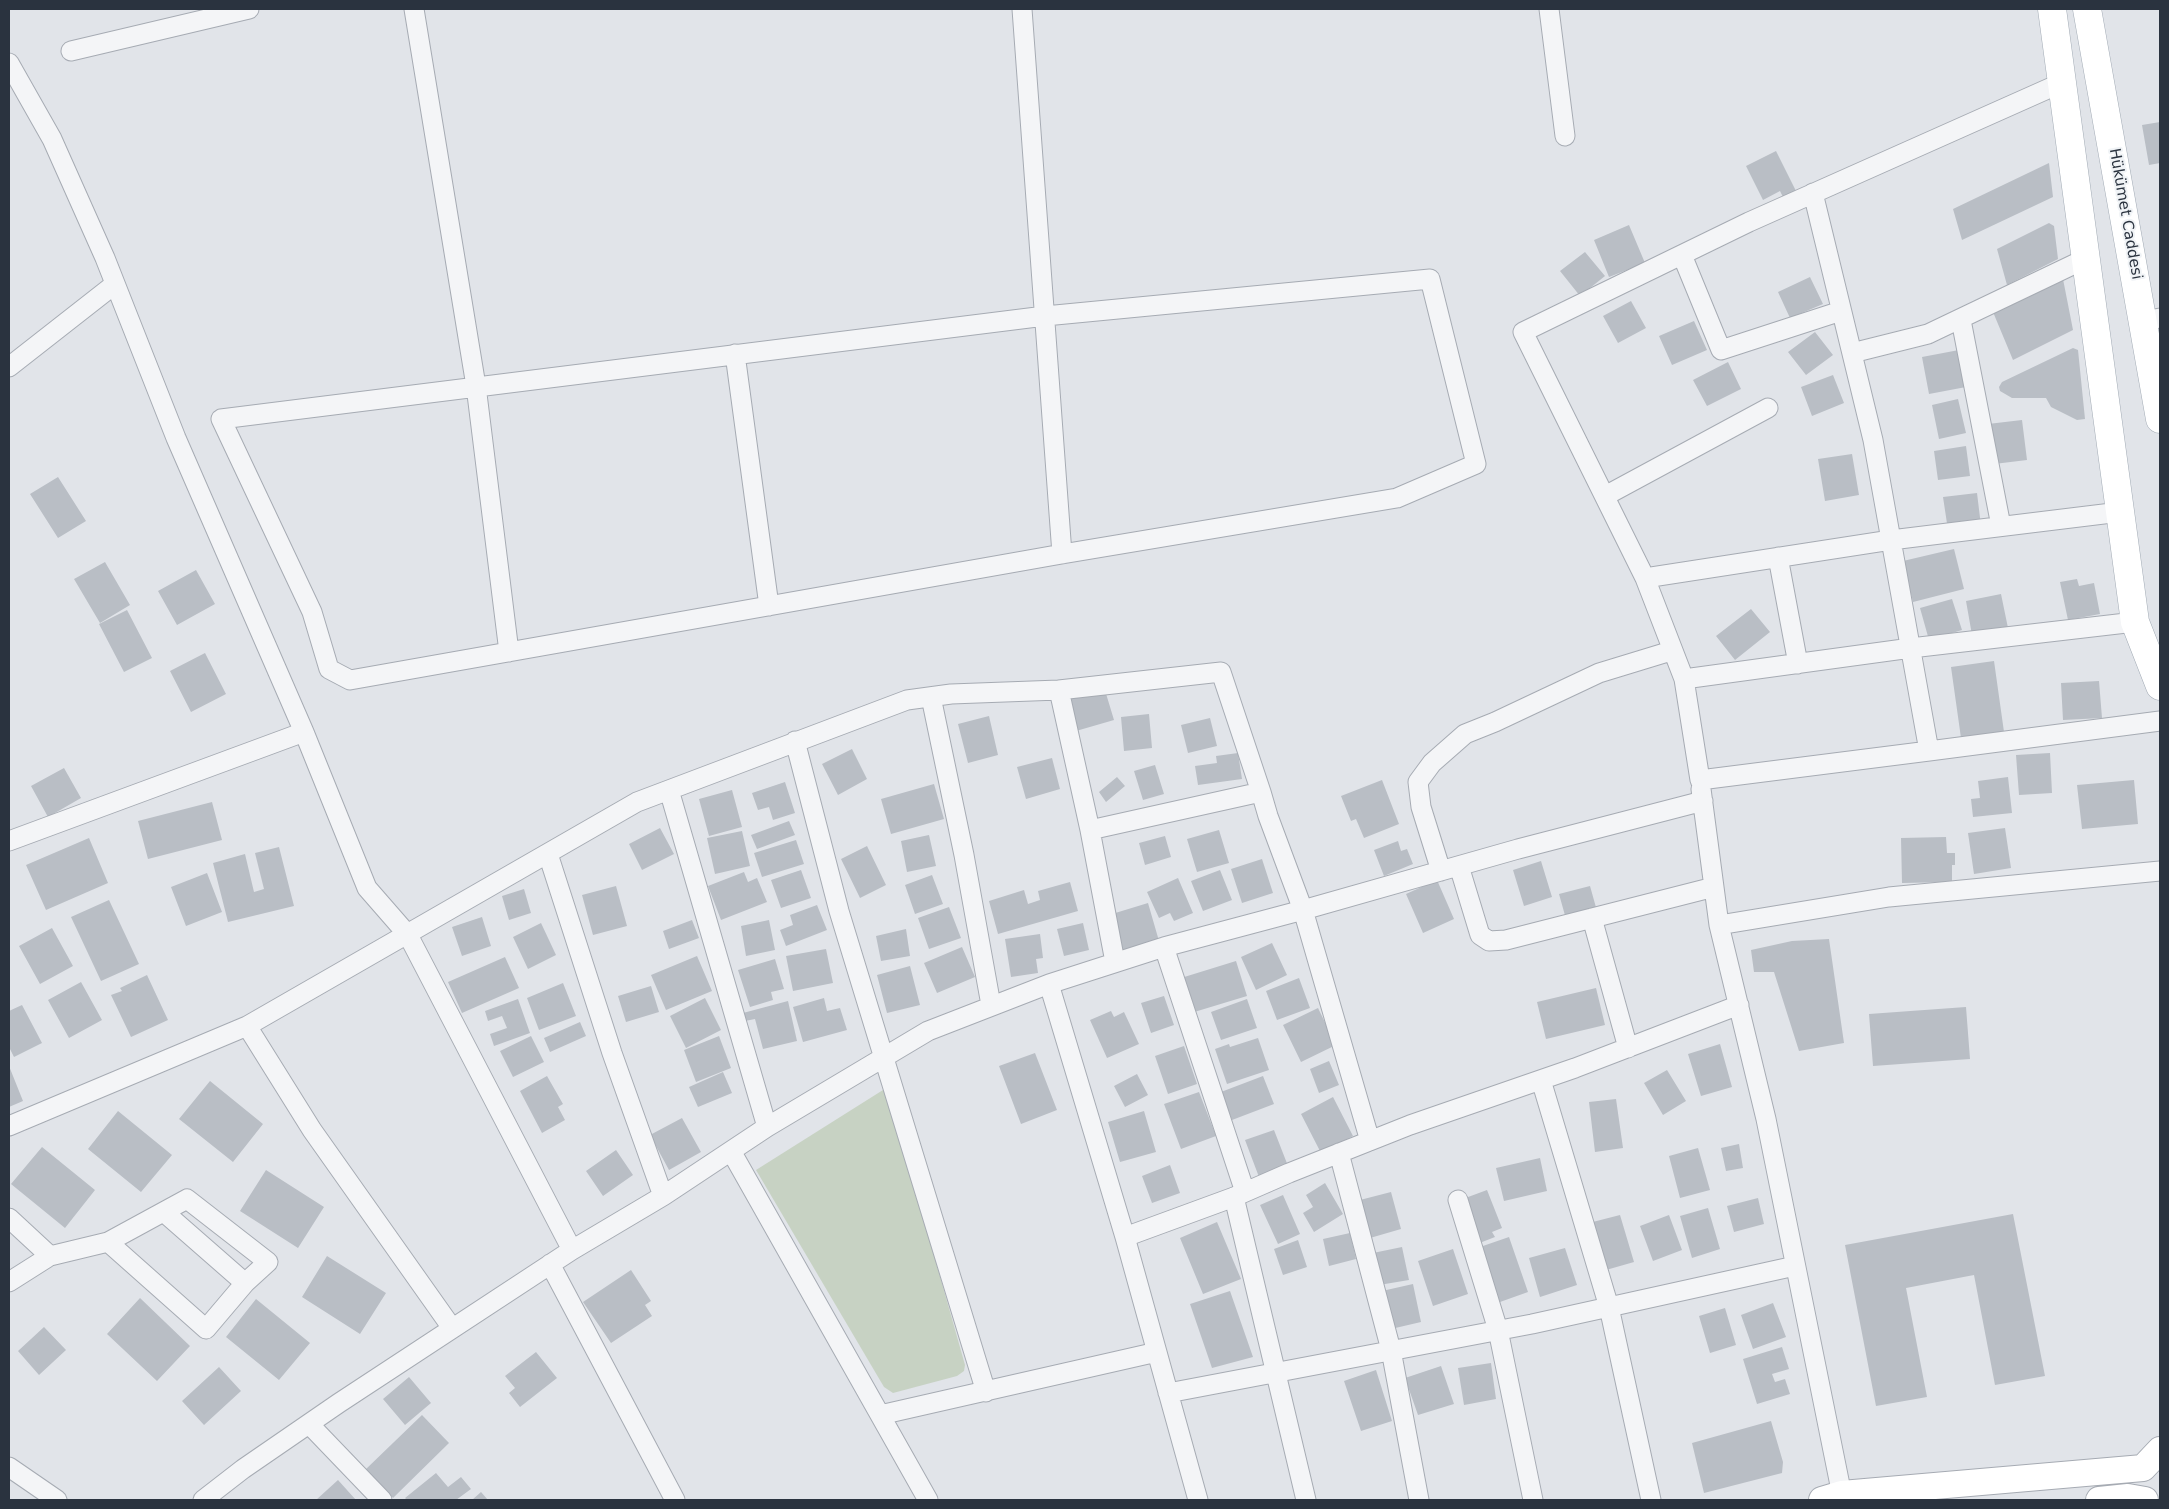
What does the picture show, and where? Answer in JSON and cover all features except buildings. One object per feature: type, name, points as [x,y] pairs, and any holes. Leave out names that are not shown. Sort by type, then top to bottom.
[{"type":"main road","points":[[2052,9],[2135,622],[2160,686]]},
{"type":"main road","name":"Hükümet Caddesi","points":[[2087,9],[2152,320],[2160,419]]},
{"type":"street","points":[[71,52],[250,9]]},
{"type":"street","points":[[414,9],[476,386],[509,652]]},
{"type":"street","points":[[1022,9],[1062,554]]},
{"type":"street","points":[[1549,9],[1565,136]]},
{"type":"street","points":[[9,63],[52,139],[116,284],[176,438],[304,732],[367,888],[408,935],[572,1250]]},
{"type":"street","points":[[2061,83],[1813,193],[1523,332],[1645,578],[1671,651],[1684,679],[1703,801],[1719,925],[1766,1119],[1795,1266],[1836,1498],[2143,1468],[2160,1450]]},
{"type":"street","points":[[1813,193],[1873,440],[1929,750]]},
{"type":"street","points":[[1682,255],[1721,350],[1842,311]]},
{"type":"street","points":[[1852,353],[1928,334],[1961,320],[2085,259]]},
{"type":"street","points":[[1430,279],[1476,464],[1396,498],[1062,554],[350,680],[329,669],[312,612],[221,419],[736,354],[1045,316],[1430,279]]},
{"type":"street","points":[[9,367],[116,284]]},
{"type":"street","points":[[1961,320],[2001,526]]},
{"type":"street","points":[[736,354],[769,606]]},
{"type":"street","points":[[1604,496],[1768,408]]},
{"type":"street","points":[[1645,578],[1891,540],[2120,512]]},
{"type":"street","points":[[1778,557],[1798,664]]},
{"type":"street","points":[[1684,679],[1911,648],[2135,622]]},
{"type":"street","points":[[1441,871],[1421,807],[1418,782],[1443,751],[1465,734],[1495,722],[1599,673],[1671,651]]},
{"type":"street","points":[[9,1126],[247,1026],[637,802],[796,741],[907,700],[1059,690],[1221,672],[1268,816],[1304,910],[1370,1141]]},
{"type":"street","points":[[1059,690],[1090,830],[1115,962]]},
{"type":"street","points":[[931,697],[964,855],[991,1005]]},
{"type":"street","points":[[1700,780],[2160,721]]},
{"type":"street","points":[[9,841],[304,732]]},
{"type":"street","points":[[796,741],[838,911],[885,1056],[986,1392]]},
{"type":"street","points":[[669,790],[767,1127]]},
{"type":"street","points":[[1090,830],[1261,792]]},
{"type":"street","points":[[203,1500],[243,1469],[309,1424],[550,1264],[663,1196],[767,1127],[928,1031],[1049,984],[1164,947],[1703,801]]},
{"type":"street","points":[[548,854],[612,1053],[663,1196]]},
{"type":"street","points":[[1459,866],[1480,935],[1488,941],[1506,940],[1714,887]]},
{"type":"street","points":[[1719,925],[1889,897],[2160,871]]},
{"type":"street","points":[[1592,918],[1628,1048]]},
{"type":"street","points":[[1164,947],[1240,1195],[1275,1372],[1306,1500]]},
{"type":"street","points":[[1049,984],[1125,1237],[1198,1500]]},
{"type":"street","points":[[1125,1237],[1240,1195],[1339,1152],[1541,1080],[1739,1006]]},
{"type":"street","points":[[247,1026],[312,1130],[452,1328]]},
{"type":"street","points":[[1541,1080],[1609,1307],[1652,1500]]},
{"type":"street","points":[[731,1151],[928,1500]]},
{"type":"street","points":[[1339,1152],[1391,1350],[1419,1500]]},
{"type":"street","points":[[9,1282],[50,1256],[108,1242],[165,1213],[187,1199],[268,1262],[245,1283],[206,1329],[108,1242]]},
{"type":"street","points":[[1458,1200],[1498,1330],[1533,1500]]},
{"type":"street","points":[[165,1213],[245,1283]]},
{"type":"street","points":[[9,1218],[50,1256]]},
{"type":"street","points":[[550,1264],[675,1500]]},
{"type":"street","points":[[1168,1393],[1498,1330],[1795,1266]]},
{"type":"street","points":[[880,1415],[1157,1352]]},
{"type":"street","points":[[309,1424],[382,1500]]},
{"type":"street","points":[[10,1471],[57,1500]]},
{"type":"street","points":[[2099,1500],[2128,1497],[2145,1500]]},
{"type":"green space","points":[[883,1090],[889,1095],[965,1365],[964,1371],[957,1376],[893,1393],[884,1387],[756,1170]]}]
